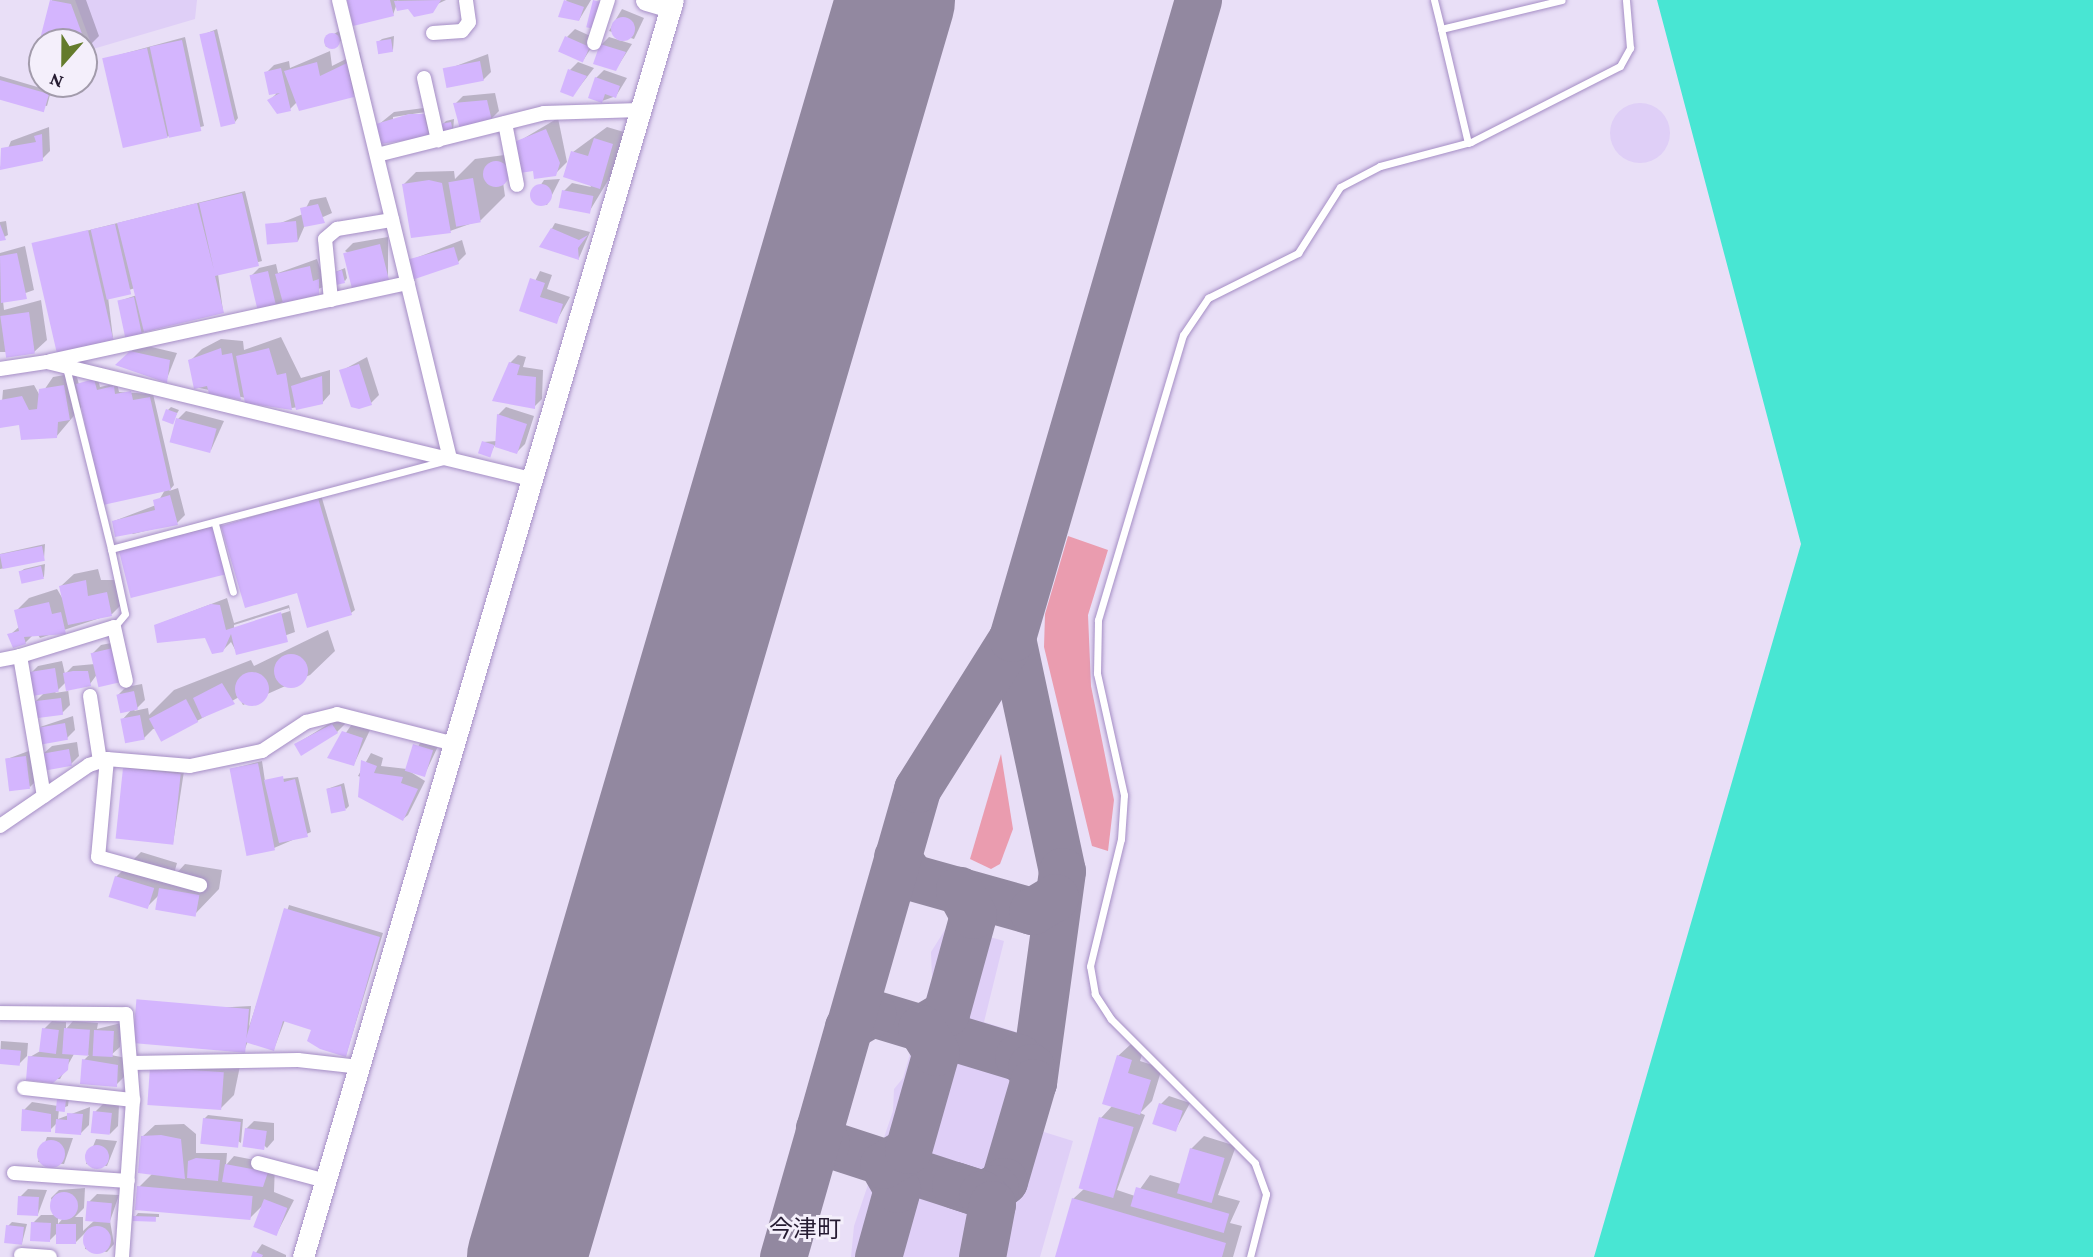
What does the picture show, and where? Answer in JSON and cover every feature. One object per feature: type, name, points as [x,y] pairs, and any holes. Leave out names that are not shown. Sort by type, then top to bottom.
[{"type":"street","points":[[339,0],[450,459]]},
{"type":"street","points":[[433,33],[462,31],[469,22],[466,0]]},
{"type":"street","points":[[594,43],[608,0]]},
{"type":"street","points":[[303,1257],[672,4],[646,0]]},
{"type":"street","points":[[424,78],[438,140]]},
{"type":"street","points":[[377,155],[544,113],[640,110]]},
{"type":"street","points":[[505,123],[517,185]]},
{"type":"street","points":[[331,300],[325,239],[337,229],[392,220]]},
{"type":"street","points":[[0,369],[47,362],[408,283]]},
{"type":"street","points":[[47,362],[530,479]]},
{"type":"street","points":[[0,660],[114,627],[126,681]]},
{"type":"street","points":[[20,656],[44,796]]},
{"type":"street","points":[[90,696],[104,760],[98,857],[201,885]]},
{"type":"street","points":[[0,826],[104,760],[190,766],[262,751],[306,722],[337,715],[455,744]]},
{"type":"street","points":[[0,1013],[126,1014],[132,1100],[122,1257]]},
{"type":"street","points":[[131,1063],[298,1060],[359,1068]]},
{"type":"street","points":[[24,1088],[132,1100]]},
{"type":"street","points":[[258,1163],[326,1181]]},
{"type":"street","points":[[14,1172],[128,1181]]},
{"type":"street","points":[[21,1255],[50,1257]]},
{"type":"lane","points":[[1434,0],[1468,143]]},
{"type":"lane","points":[[1441,29],[1562,0]]},
{"type":"lane","points":[[1250,1257],[1266,1194],[1255,1163],[1111,1019],[1095,994],[1090,966],[1121,839],[1124,794],[1097,673],[1098,620],[1183,335],[1208,298],[1298,253],[1340,187],[1380,166],[1468,143],[1620,66],[1631,36],[1626,0]]},
{"type":"lane","points":[[66,367],[125,614],[114,627]]},
{"type":"lane","points":[[111,549],[215,524],[450,459]]},
{"type":"lane","points":[[215,524],[233,592]]},
{"type":"shaded area","points":[[75,0],[197,0],[195,19],[98,48],[98,28],[85,28]]},
{"type":"shaded area","points":[[1657,0],[2093,0],[2093,1257],[1594,1257],[1801,544]]},
{"type":"shaded area","points":[[1640,103],[1657,108],[1665,116],[1670,133],[1665,150],[1657,158],[1640,163],[1623,158],[1615,150],[1610,133],[1615,116],[1623,108]]},
{"type":"shaded area","points":[[1068,536],[1108,550],[1088,615],[1091,686],[1114,800],[1108,851],[1092,846],[1044,647],[1045,614]]},
{"type":"shaded area","points":[[1001,754],[1013,829],[1000,864],[991,869],[970,859]]},
{"type":"shaded area","points":[[948,925],[1004,941],[984,1022],[1058,1045],[1038,1112],[1044,1132],[1073,1141],[1040,1257],[851,1257],[854,1226],[893,1111],[894,1089],[903,1078],[932,978],[931,952]]},
{"type":"building","points":[[50,0],[71,4],[80,28],[43,28]]},
{"type":"building","points":[[347,0],[390,0],[394,16],[353,26]]},
{"type":"building","points":[[441,0],[433,13],[414,17],[408,9],[397,11],[394,1]]},
{"type":"building","points":[[564,0],[584,7],[579,21],[558,17]]},
{"type":"building","points":[[593,0],[601,2],[594,29],[586,27]]},
{"type":"building","points":[[623,17],[632,20],[635,29],[632,38],[623,41],[614,38],[611,29],[614,20]]},
{"type":"building","points":[[214,31],[235,124],[221,127],[199,34]]},
{"type":"building","points":[[332,33],[338,35],[338,47],[332,49],[326,47],[324,41],[326,35]]},
{"type":"building","points":[[565,36],[590,47],[583,63],[558,52]]},
{"type":"building","points":[[391,39],[393,52],[378,54],[376,41]]},
{"type":"building","points":[[182,40],[201,131],[169,138],[150,47]]},
{"type":"building","points":[[600,44],[626,52],[616,71],[593,64]]},
{"type":"building","points":[[147,48],[168,138],[123,148],[102,58]]},
{"type":"building","points":[[480,61],[484,81],[447,88],[443,68]]},
{"type":"building","points":[[317,62],[320,76],[347,63],[354,97],[299,111],[284,71]]},
{"type":"building","points":[[281,68],[291,111],[277,114],[267,100],[280,93],[269,95],[264,72]]},
{"type":"building","points":[[568,69],[587,76],[573,97],[560,92]]},
{"type":"building","points":[[595,77],[620,86],[616,98],[605,94],[602,103],[588,98]]},
{"type":"building","points":[[0,80],[28,88],[28,98],[48,98],[44,112],[0,100]]},
{"type":"building","points":[[487,100],[492,121],[460,129],[453,103]]},
{"type":"building","points":[[409,114],[424,114],[429,137],[380,144],[376,124]]},
{"type":"building","points":[[451,122],[453,132],[443,135],[440,124]]},
{"type":"building","points":[[546,129],[560,163],[556,176],[534,179],[533,171],[520,173],[514,142]]},
{"type":"building","points":[[42,134],[43,161],[0,170],[1,148],[36,142],[34,136]]},
{"type":"building","points":[[594,138],[613,144],[600,189],[563,177],[571,151],[588,156]]},
{"type":"building","points":[[496,161],[505,165],[509,174],[505,183],[496,187],[487,183],[483,174],[487,165]]},
{"type":"building","points":[[473,178],[481,222],[456,227],[448,182]]},
{"type":"building","points":[[429,180],[442,183],[451,233],[411,238],[402,184]]},
{"type":"building","points":[[541,184],[551,191],[552,195],[545,205],[541,206],[531,199],[530,195],[537,185]]},
{"type":"building","points":[[562,190],[593,196],[590,214],[559,208]]},
{"type":"building","points":[[242,193],[259,266],[215,276],[224,313],[144,332],[117,223],[197,203],[214,270],[199,203]]},
{"type":"building","points":[[318,204],[325,223],[304,227],[300,208]]},
{"type":"building","points":[[296,221],[298,242],[267,245],[265,224]]},
{"type":"building","points":[[0,224],[6,240],[0,241]]},
{"type":"building","points":[[115,224],[131,294],[107,300],[91,230]]},
{"type":"building","points":[[551,228],[579,240],[588,235],[578,248],[579,260],[539,247]]},
{"type":"building","points":[[88,230],[113,340],[57,353],[31,243]]},
{"type":"building","points":[[380,244],[389,281],[352,290],[343,253]]},
{"type":"building","points":[[454,247],[459,264],[412,280],[406,260]]},
{"type":"building","points":[[17,253],[27,299],[1,303],[0,256]]},
{"type":"building","points":[[310,266],[313,281],[319,279],[319,295],[283,303],[275,274]]},
{"type":"building","points":[[342,270],[345,283],[336,285],[331,273]]},
{"type":"building","points":[[268,271],[276,306],[258,310],[249,275]]},
{"type":"building","points":[[530,278],[545,283],[540,297],[563,304],[557,324],[519,311]]},
{"type":"building","points":[[134,297],[142,334],[125,338],[117,301]]},
{"type":"building","points":[[29,312],[35,354],[6,358],[0,316]]},
{"type":"building","points":[[221,348],[222,355],[232,353],[241,400],[209,394],[207,386],[194,389],[188,360]]},
{"type":"building","points":[[269,348],[277,375],[286,373],[292,410],[245,403],[236,356]]},
{"type":"building","points":[[130,351],[170,360],[167,383],[115,365]]},
{"type":"building","points":[[509,362],[520,365],[517,375],[536,377],[535,409],[492,401]]},
{"type":"building","points":[[359,364],[372,405],[359,409],[351,407],[339,370]]},
{"type":"building","points":[[322,376],[323,404],[296,410],[291,386]]},
{"type":"building","points":[[94,379],[97,390],[114,386],[115,394],[131,391],[133,400],[150,397],[171,490],[103,505],[76,384]]},
{"type":"building","points":[[64,385],[70,420],[58,422],[57,438],[21,440],[19,425],[0,428],[0,400],[22,396],[29,410],[37,409],[39,389]]},
{"type":"building","points":[[166,409],[177,413],[173,424],[162,420]]},
{"type":"building","points":[[497,414],[527,424],[517,454],[495,447]]},
{"type":"building","points":[[176,418],[217,429],[210,453],[170,442]]},
{"type":"building","points":[[482,441],[494,445],[490,457],[478,453]]},
{"type":"building","points":[[170,495],[178,525],[115,537],[112,521],[155,510],[153,500]]},
{"type":"building","points":[[318,498],[352,615],[307,628],[297,593],[245,608],[221,526]]},
{"type":"building","points":[[213,527],[225,575],[131,598],[119,550]]},
{"type":"building","points":[[42,546],[45,561],[3,569],[0,554]]},
{"type":"building","points":[[41,566],[44,579],[22,584],[19,571]]},
{"type":"building","points":[[86,580],[88,596],[107,592],[112,616],[68,625],[59,586]]},
{"type":"building","points":[[49,602],[52,614],[61,612],[66,634],[24,637],[26,644],[13,648],[7,634],[19,631],[14,610]]},
{"type":"building","points":[[211,604],[220,605],[226,630],[281,612],[288,642],[236,655],[231,634],[223,652],[212,654],[205,638],[157,643],[154,625]]},
{"type":"building","points":[[113,648],[121,682],[98,687],[91,653]]},
{"type":"building","points":[[291,654],[303,659],[308,671],[303,683],[291,688],[279,683],[274,671],[279,659]]},
{"type":"building","points":[[55,668],[59,692],[32,696],[28,672]]},
{"type":"building","points":[[88,671],[91,686],[66,691],[63,673]]},
{"type":"building","points":[[252,672],[264,677],[269,689],[264,701],[252,706],[240,701],[235,689],[240,677]]},
{"type":"building","points":[[222,683],[235,704],[202,718],[193,698]]},
{"type":"building","points":[[134,691],[138,710],[120,713],[116,695]]},
{"type":"building","points":[[61,698],[63,715],[36,718],[34,701]]},
{"type":"building","points":[[186,699],[198,722],[161,742],[149,719]]},
{"type":"building","points":[[140,715],[145,740],[125,743],[120,719]]},
{"type":"building","points":[[65,723],[68,740],[41,744],[38,728]]},
{"type":"building","points":[[332,724],[338,733],[301,756],[294,744]]},
{"type":"building","points":[[342,731],[363,738],[354,766],[327,758]]},
{"type":"building","points":[[413,744],[433,750],[425,777],[405,771]]},
{"type":"building","points":[[69,749],[72,766],[45,770],[42,754]]},
{"type":"building","points":[[26,756],[30,789],[9,791],[5,759]]},
{"type":"building","points":[[361,760],[377,766],[374,773],[403,777],[401,783],[418,789],[403,821],[358,797]]},
{"type":"building","points":[[258,763],[275,850],[247,856],[230,769]]},
{"type":"building","points":[[123,768],[181,774],[173,845],[116,839]]},
{"type":"building","points":[[283,776],[284,782],[295,779],[308,837],[279,843],[264,780]]},
{"type":"building","points":[[341,786],[346,811],[331,813],[326,789]]},
{"type":"building","points":[[115,876],[154,888],[148,909],[109,897]]},
{"type":"building","points":[[159,888],[199,895],[196,917],[155,910]]},
{"type":"building","points":[[284,908],[380,937],[346,1057],[320,1049],[307,1041],[311,1030],[283,1021],[274,1051],[245,1042]]},
{"type":"building","points":[[136,999],[249,1009],[245,1053],[133,1043]]},
{"type":"building","points":[[42,1028],[59,1030],[56,1054],[39,1052]]},
{"type":"building","points":[[64,1028],[90,1030],[88,1056],[62,1054]]},
{"type":"building","points":[[94,1030],[114,1031],[113,1057],[93,1056]]},
{"type":"building","points":[[0,1049],[21,1051],[20,1066],[0,1064]]},
{"type":"building","points":[[1117,1055],[1132,1060],[1128,1073],[1151,1080],[1140,1115],[1102,1104]]},
{"type":"building","points":[[28,1056],[69,1059],[68,1070],[53,1083],[26,1080]]},
{"type":"building","points":[[82,1059],[118,1065],[117,1087],[80,1084]]},
{"type":"building","points":[[150,1067],[224,1072],[221,1110],[147,1105]]},
{"type":"building","points":[[57,1099],[66,1100],[65,1112],[56,1111]]},
{"type":"building","points":[[1159,1103],[1183,1111],[1176,1132],[1152,1124]]},
{"type":"building","points":[[22,1109],[51,1114],[51,1132],[21,1131]]},
{"type":"building","points":[[93,1111],[112,1113],[110,1135],[91,1133]]},
{"type":"building","points":[[67,1113],[83,1114],[81,1135],[55,1133],[56,1119],[67,1120]]},
{"type":"building","points":[[1099,1117],[1134,1127],[1113,1198],[1079,1188]]},
{"type":"building","points":[[203,1118],[241,1122],[238,1148],[200,1144]]},
{"type":"building","points":[[245,1128],[267,1131],[264,1150],[242,1147]]},
{"type":"building","points":[[161,1135],[181,1139],[185,1179],[138,1173],[141,1136]]},
{"type":"building","points":[[51,1140],[61,1144],[65,1154],[61,1164],[51,1168],[41,1164],[37,1154],[41,1144]]},
{"type":"building","points":[[97,1145],[106,1148],[109,1157],[106,1166],[97,1169],[88,1166],[85,1157],[88,1148]]},
{"type":"building","points":[[1190,1148],[1225,1158],[1212,1203],[1177,1193]]},
{"type":"building","points":[[196,1158],[220,1160],[218,1181],[187,1178],[188,1161]]},
{"type":"building","points":[[225,1164],[268,1172],[263,1187],[222,1182]]},
{"type":"building","points":[[137,1186],[253,1196],[250,1220],[135,1210]]},
{"type":"building","points":[[1136,1187],[1229,1214],[1224,1233],[1130,1206]]},
{"type":"building","points":[[64,1192],[74,1196],[78,1206],[74,1216],[64,1220],[54,1216],[50,1206],[54,1196]]},
{"type":"building","points":[[18,1196],[39,1197],[38,1216],[17,1215]]},
{"type":"building","points":[[1072,1198],[1226,1243],[1222,1257],[1055,1257]]},
{"type":"building","points":[[264,1199],[287,1208],[277,1236],[253,1227]]},
{"type":"building","points":[[87,1201],[112,1203],[110,1223],[85,1221]]},
{"type":"building","points":[[133,1216],[156,1217],[156,1222],[133,1221]]},
{"type":"building","points":[[31,1222],[51,1223],[50,1242],[30,1241]]},
{"type":"building","points":[[56,1224],[76,1224],[76,1244],[56,1244]]},
{"type":"building","points":[[6,1225],[24,1227],[22,1245],[4,1243]]},
{"type":"building","points":[[97,1226],[107,1230],[111,1240],[107,1250],[97,1254],[87,1250],[83,1240],[87,1230]]},
{"type":"building","points":[[253,1251],[263,1255],[262,1257],[251,1257]]},
{"type":"taxiway","points":[[783,1257],[917,789],[1012,638],[1198,0]]},
{"type":"taxiway","points":[[1012,638],[1062,871],[1033,1082]]},
{"type":"taxiway","points":[[897,857],[911,877],[1032,911],[1055,897]]},
{"type":"taxiway","points":[[921,1028],[946,1013],[973,915],[959,890]]},
{"type":"taxiway","points":[[872,1013],[1018,1057],[1031,1067],[1033,1082],[1004,1181],[995,1188],[982,1194],[826,1143],[819,1129],[848,1027],[872,1013]]},
{"type":"taxiway","points":[[878,1257],[897,1189],[883,1165],[908,1150],[936,1052],[921,1028]]},
{"type":"taxiway","points":[[955,1185],[982,1194],[992,1204],[982,1257]]},
{"type":"runway","points":[[526,1257],[895,0]]},
{"type":"district","name":"今津町","points":[[805,1229]]}]
